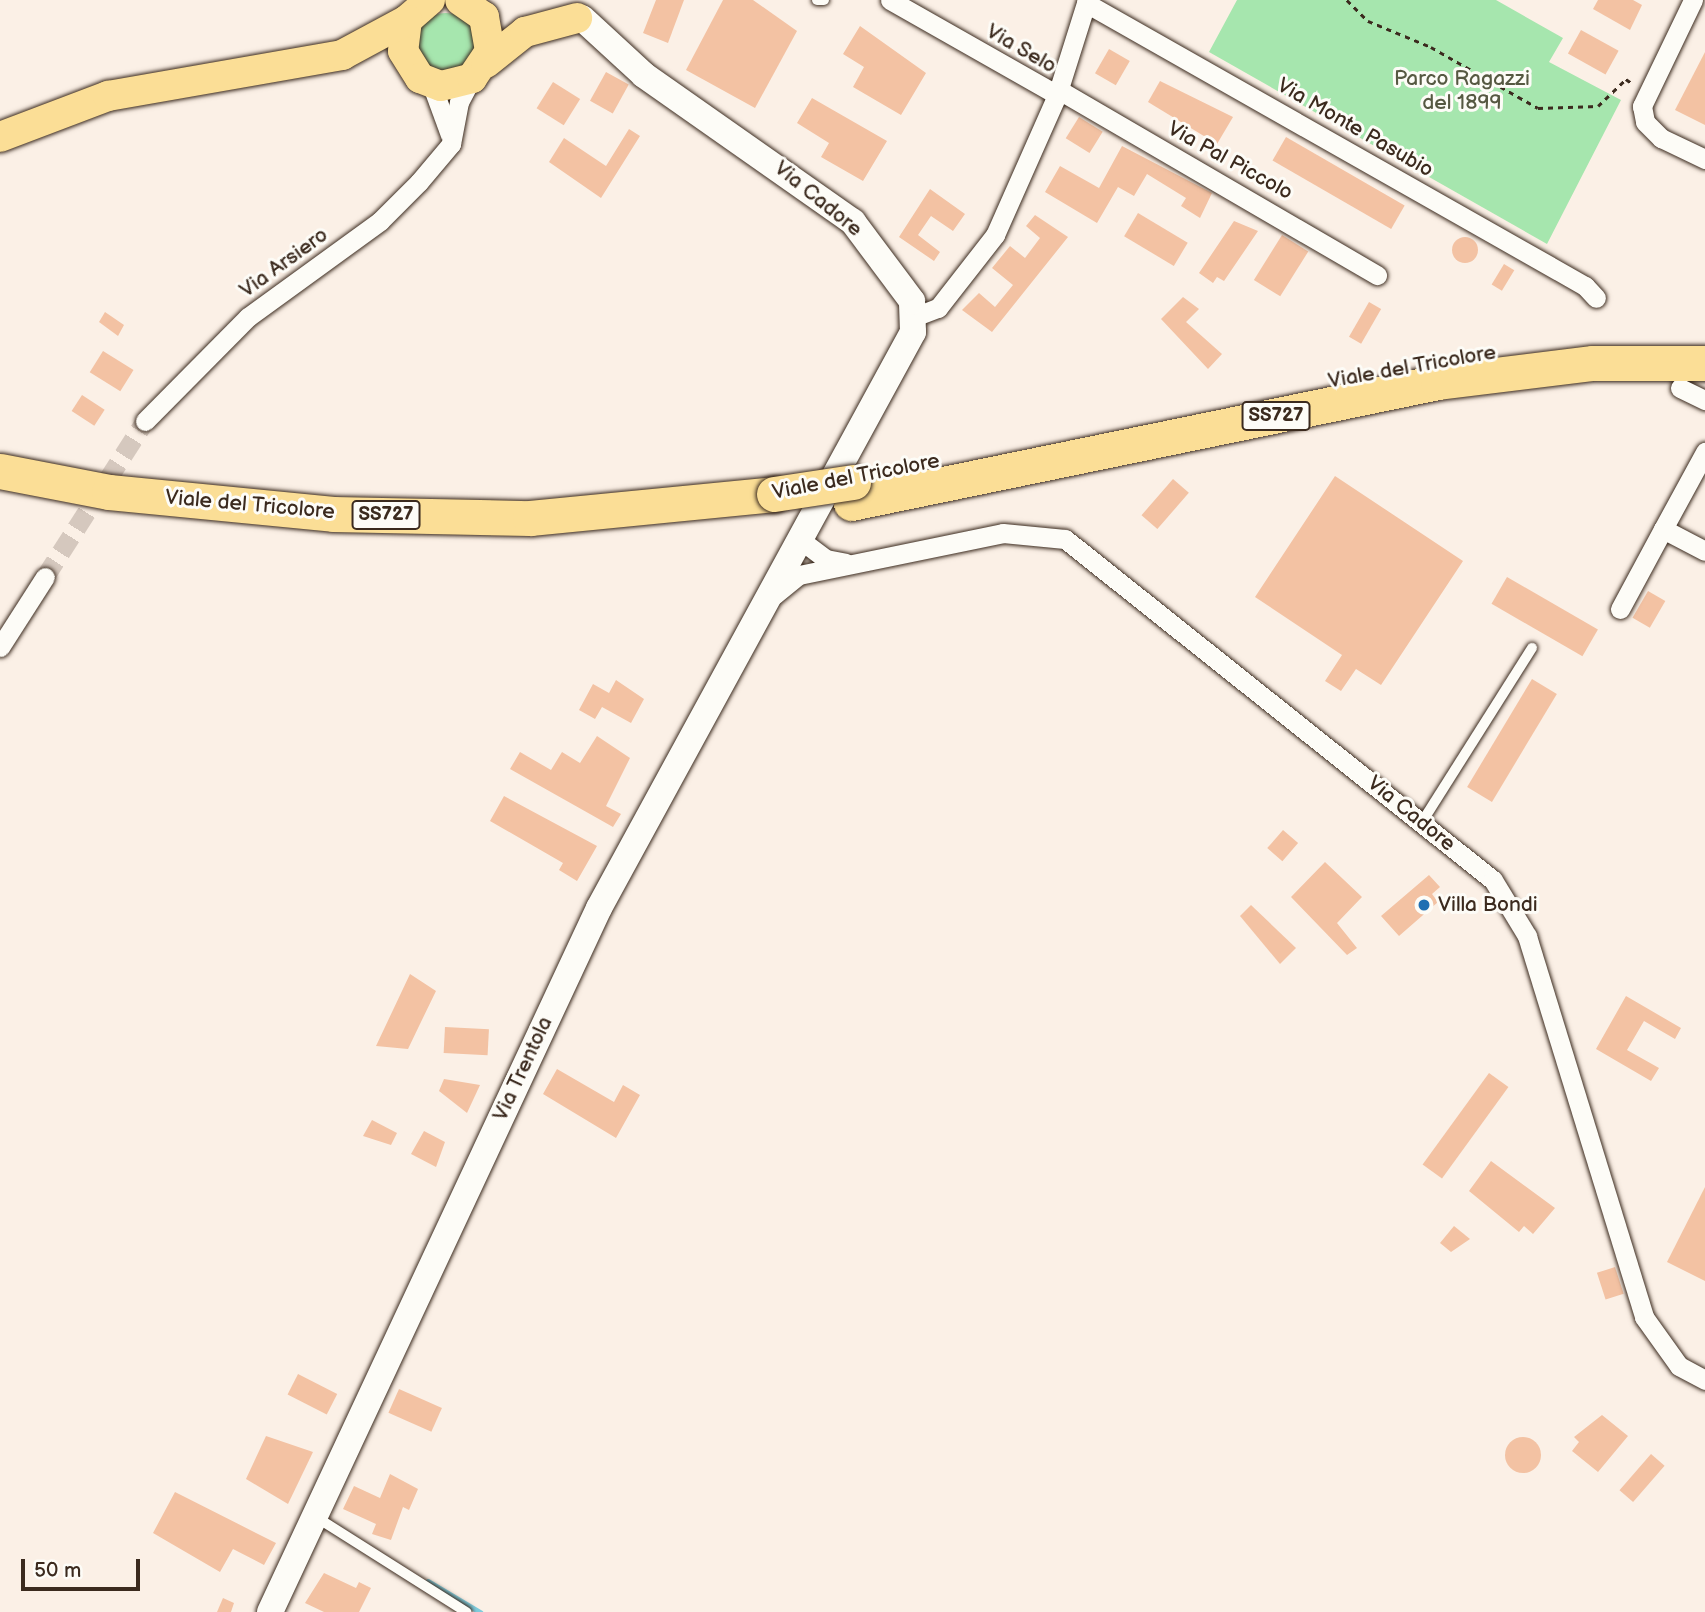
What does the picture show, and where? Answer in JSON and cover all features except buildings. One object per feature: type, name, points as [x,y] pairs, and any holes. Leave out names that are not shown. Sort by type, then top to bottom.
[{"type":"highway","name":"Viale del Tricolore","points":[[0,492],[102,511],[335,534],[530,537],[782,515],[852,492],[1433,359],[1591,342],[1705,342]]},
{"type":"highway","name":"Viale del Tricolore","points":[[852,492],[1438,382],[1592,363],[1705,363]]},
{"type":"highway","name":"Viale del Tricolore","points":[[0,471],[109,492],[333,513],[530,518],[782,515]]},
{"type":"main road","points":[[472,6],[528,21],[579,7]]},
{"type":"main road","points":[[472,6],[491,40],[479,70]]},
{"type":"main road","points":[[342,55],[452,86],[479,70],[526,32],[579,7]]},
{"type":"main road","points":[[414,9],[402,51],[426,80]]},
{"type":"main road","points":[[0,136],[108,96],[342,55],[414,9]]},
{"type":"street","name":"Via Selo","points":[[890,0],[1058,93]]},
{"type":"street","points":[[1693,0],[1642,106],[1645,122],[1661,138],[1705,159]]},
{"type":"street","name":"Via Monte Pasubio","points":[[914,317],[938,309],[995,235],[1058,93],[1086,1],[1585,286],[1596,298]]},
{"type":"street","name":"Via Cadore","points":[[579,7],[644,75],[853,222],[896,273],[914,317]]},
{"type":"street","points":[[451,144],[459,102],[479,70]]},
{"type":"street","points":[[426,80],[451,144]]},
{"type":"street","name":"Via Pal Piccolo","points":[[1058,93],[1377,275]]},
{"type":"street","name":"Via Arsiero","points":[[145,421],[248,317],[380,221],[451,144]]},
{"type":"street","points":[[782,515],[891,381],[914,317]]},
{"type":"street","points":[[1680,388],[1705,400]]},
{"type":"street","points":[[1620,609],[1705,452]]},
{"type":"street","name":"Via Cadore","points":[[782,515],[826,559],[851,564]]},
{"type":"street","name":"Via Trentola","points":[[270,1612],[599,908],[765,602],[782,515]]},
{"type":"street","points":[[1663,528],[1705,551]]},
{"type":"street","name":"Via Cadore","points":[[765,602],[799,575],[851,564],[1003,533],[1065,539],[1493,880],[1527,936],[1644,1317],[1679,1366],[1705,1380]]},
{"type":"street","points":[[0,647],[45,577]]},
{"type":"lane","points":[[817,0],[824,0]]},
{"type":"lane","points":[[1422,822],[1532,648]]},
{"type":"lane","points":[[315,1516],[466,1612]]},
{"type":"path","points":[[1347,0],[1368,21],[1432,47],[1538,108],[1598,106],[1626,79],[1648,93]]},
{"type":"green space","name":"Parco Ragazzi del 1899","points":[[1237,0],[1496,0],[1563,38],[1549,62],[1621,100],[1547,244],[1209,52]]},
{"type":"green space","points":[[440,13],[452,13],[467,21],[475,36],[475,48],[467,63],[452,71],[440,71],[425,63],[417,48],[417,36],[425,21]]},
{"type":"waterway","points":[[428,1581],[480,1612]]},
{"type":"tunnel","points":[[45,577],[145,421]]},
{"type":"place","name":"Villa Bondi","points":[[1424,905]]}]
